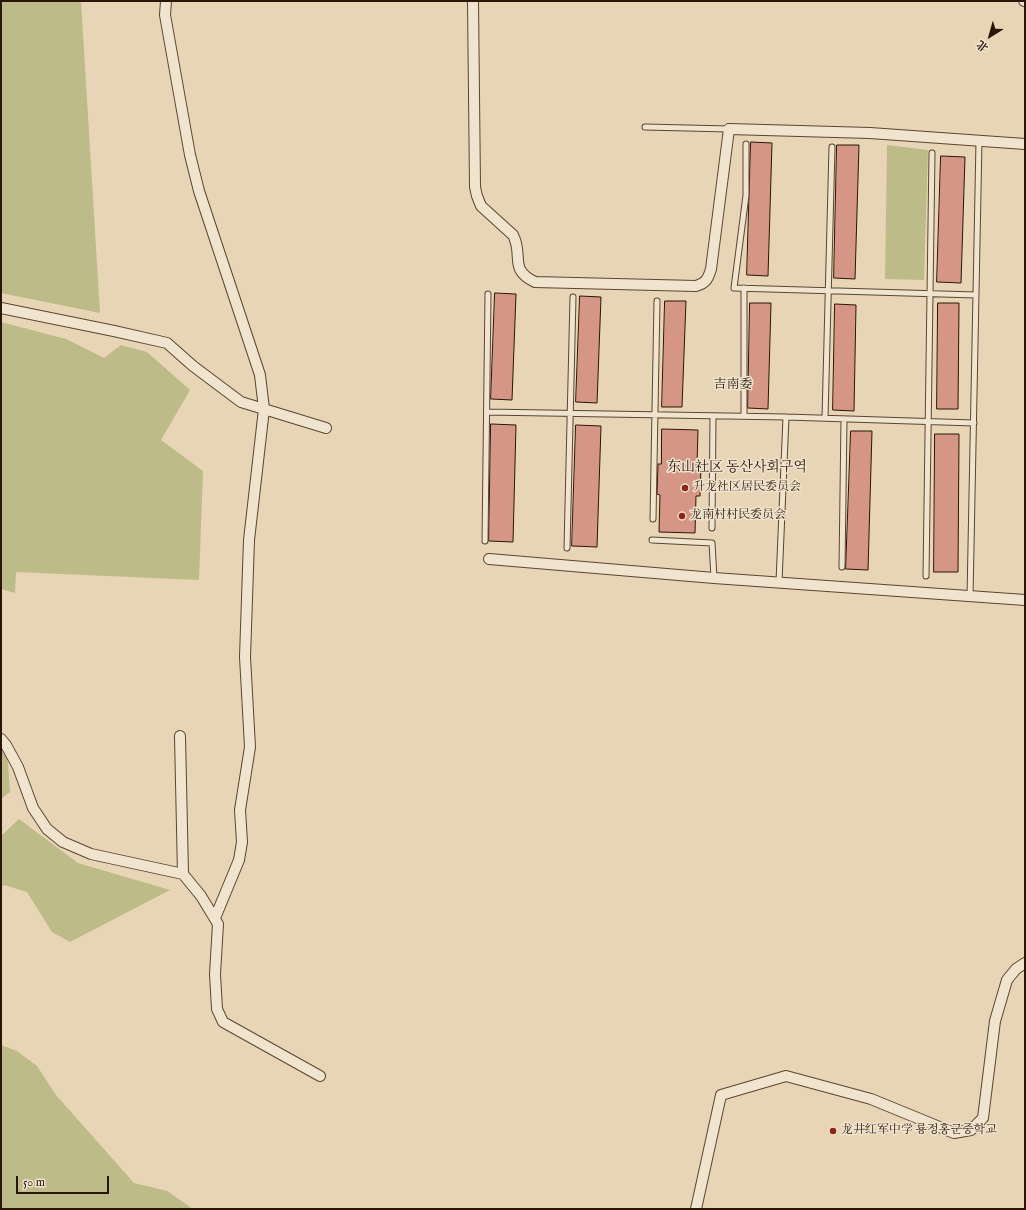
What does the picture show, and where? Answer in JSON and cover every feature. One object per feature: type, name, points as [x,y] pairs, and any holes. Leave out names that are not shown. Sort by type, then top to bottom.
[{"type":"street","points":[[166,1],[165,15],[190,155],[199,191],[260,375],[264,409],[249,540],[245,657],[250,747],[240,810],[242,842],[238,860],[215,918]]},
{"type":"street","points":[[473,1],[475,188],[481,206],[514,235],[517,242],[517,263],[520,270],[526,278],[535,282],[696,286],[704,284],[711,269],[729,129],[870,133],[1025,144]]},
{"type":"street","points":[[1,308],[167,343],[193,366],[241,402],[326,428]]},
{"type":"street","points":[[489,559],[714,578],[1025,600]]},
{"type":"street","points":[[180,736],[183,874],[201,896],[218,924],[215,974],[217,1010],[223,1022],[320,1076]]},
{"type":"street","points":[[1,739],[18,767],[33,808],[47,829],[63,842],[91,854],[183,874]]},
{"type":"street","points":[[696,1209],[721,1095],[786,1076],[871,1099],[954,1133],[972,1130],[983,1118],[995,1021],[1007,980],[1016,969],[1025,963]]},
{"type":"lane","points":[[645,127],[729,129]]},
{"type":"lane","points":[[970,596],[979,140]]},
{"type":"lane","points":[[746,144],[746,195],[734,288],[976,295]]},
{"type":"lane","points":[[825,418],[832,147]]},
{"type":"lane","points":[[926,576],[932,153]]},
{"type":"lane","points":[[744,288],[744,416]]},
{"type":"lane","points":[[485,540],[488,294]]},
{"type":"lane","points":[[567,548],[573,297]]},
{"type":"lane","points":[[653,519],[657,300]]},
{"type":"lane","points":[[487,412],[744,416],[974,423]]},
{"type":"lane","points":[[712,528],[713,416]]},
{"type":"lane","points":[[779,582],[786,417]]},
{"type":"lane","points":[[842,568],[844,419]]},
{"type":"lane","points":[[652,540],[712,543],[714,578]]},
{"type":"shaded area","points":[[1,1],[81,1],[100,313],[1,293]]},
{"type":"shaded area","points":[[887,145],[928,150],[924,280],[885,279]]},
{"type":"shaded area","points":[[1,322],[66,339],[104,358],[121,345],[147,352],[190,390],[161,440],[203,471],[199,580],[16,572],[15,593],[1,589]]},
{"type":"shaded area","points":[[1,745],[7,750],[10,792],[1,799]]},
{"type":"shaded area","points":[[19,819],[78,863],[170,890],[70,942],[52,932],[27,892],[4,885],[1,887],[1,836]]},
{"type":"shaded area","points":[[1,1045],[17,1051],[37,1066],[56,1095],[134,1183],[167,1191],[193,1209],[1,1209]]},
{"type":"building","points":[[751,142],[772,143],[768,276],[747,275]]},
{"type":"building","points":[[837,145],[859,145],[855,279],[834,278]]},
{"type":"building","points":[[941,156],[965,157],[961,283],[937,282]]},
{"type":"building","points":[[495,293],[516,294],[512,400],[491,399]]},
{"type":"building","points":[[580,296],[601,297],[597,403],[576,402]]},
{"type":"building","points":[[665,301],[686,301],[682,407],[662,407]]},
{"type":"building","points":[[750,303],[771,303],[768,409],[748,408]]},
{"type":"building","points":[[938,303],[959,303],[958,409],[937,409]]},
{"type":"building","points":[[835,304],[856,305],[854,411],[833,410]]},
{"type":"building","points":[[491,424],[516,425],[513,542],[489,541]]},
{"type":"building","points":[[576,425],[601,426],[597,547],[572,546]]},
{"type":"building","points":[[662,429],[698,430],[697,465],[701,466],[700,496],[696,496],[695,533],[659,532],[660,495],[657,494],[658,464],[661,464]]},
{"type":"building","points":[[851,431],[872,431],[868,570],[846,569]]},
{"type":"building","points":[[935,434],[959,434],[958,572],[934,572]]},
{"type":"place","name":"升龙社区居民委员会","points":[[685,488]]},
{"type":"place","name":"龙南村村民委员会","points":[[682,516]]},
{"type":"place","name":"龙井红军中学 룡정홍군중학교","points":[[833,1131]]},
{"type":"district","name":"吉南委","points":[[733,385]]},
{"type":"district","name":"东山社区 동산사회구역","points":[[737,468]]}]
